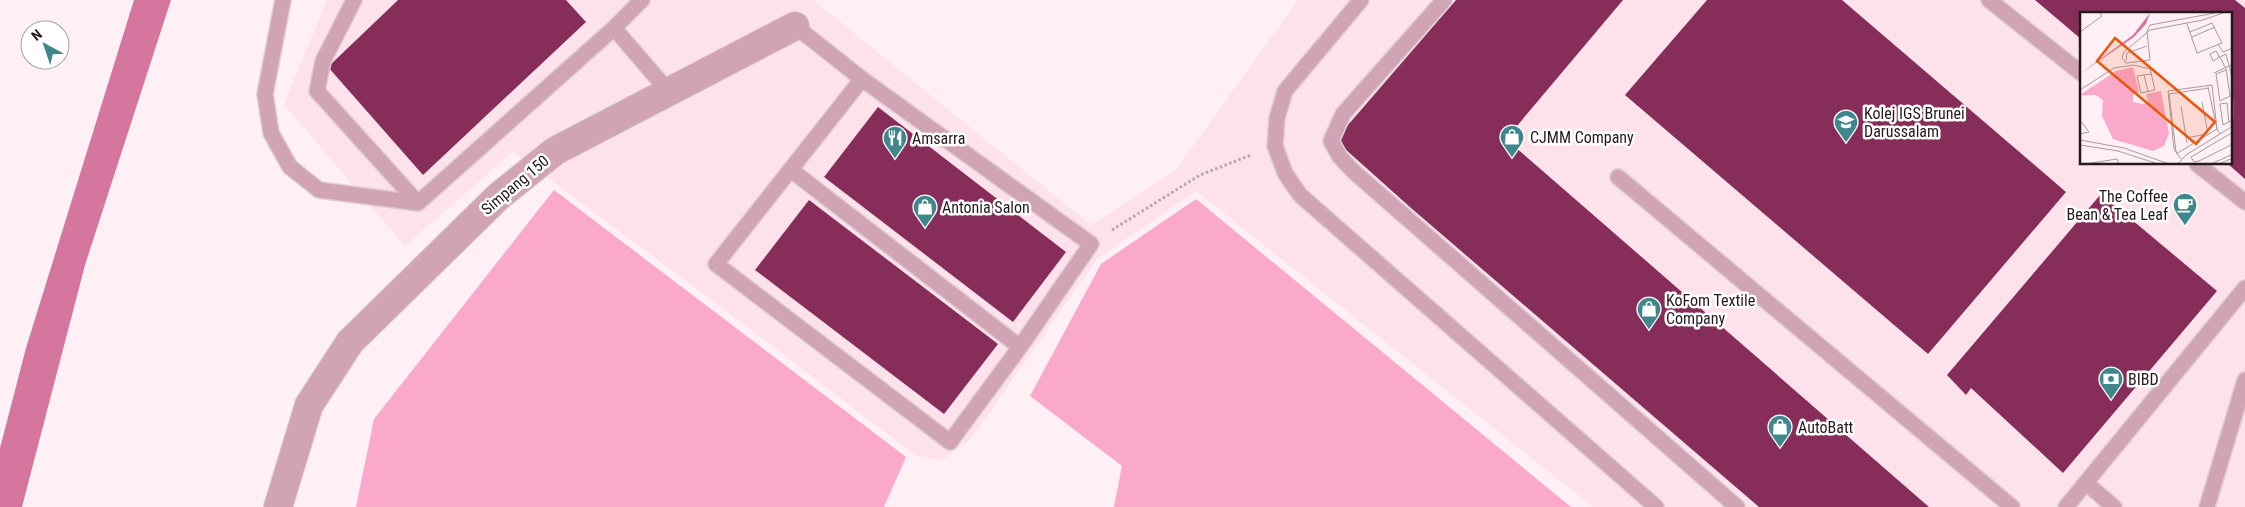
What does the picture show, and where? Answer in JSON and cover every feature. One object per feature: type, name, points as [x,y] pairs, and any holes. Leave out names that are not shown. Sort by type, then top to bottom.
[{"type":"street","name":"Simpang 150","points":[[278,507],[309,405],[350,342],[499,196],[555,151],[795,26]]},
{"type":"lane","points":[[283,0],[265,94],[271,133],[290,167],[319,190],[418,203],[614,28],[642,0]]},
{"type":"lane","points":[[354,0],[323,61],[317,91],[418,203]]},
{"type":"lane","points":[[1362,0],[1285,91],[1277,118],[1274,146],[1285,173],[1300,195],[1656,507]]},
{"type":"lane","points":[[1444,0],[1343,114],[1331,141],[1340,157],[1353,171],[1737,507]]},
{"type":"lane","points":[[1989,0],[2080,72]]},
{"type":"lane","name":"Simpang 150","points":[[795,26],[862,79],[1090,244]]},
{"type":"lane","points":[[614,28],[669,92]]},
{"type":"lane","points":[[862,79],[716,264],[950,442],[1020,347],[1090,244]]},
{"type":"lane","points":[[2198,165],[2245,202]]},
{"type":"lane","points":[[791,170],[1020,347]]},
{"type":"lane","points":[[1618,177],[2012,507]]},
{"type":"lane","points":[[2066,507],[2245,288]]},
{"type":"lane","points":[[2208,507],[2245,380]]},
{"type":"lane","points":[[2086,483],[2114,507]]},
{"type":"path","points":[[1090,244],[1200,175],[1274,146]]},
{"type":"shaded area","points":[[134,0],[171,0],[85,265],[22,507],[0,507],[0,448],[26,348]]},
{"type":"shaded area","points":[[327,0],[813,0],[1091,225],[1176,170],[1298,0],[2245,0],[2245,507],[1593,507],[1196,191],[1097,259],[970,440],[941,461],[915,455],[513,152],[405,246],[284,104]]},
{"type":"shaded area","points":[[554,190],[906,457],[884,507],[356,507],[374,419]]},
{"type":"shaded area","points":[[1196,199],[1571,507],[1114,507],[1122,466],[1030,396],[1101,264]]},
{"type":"building","points":[[398,0],[566,0],[586,22],[423,175],[328,67]]},
{"type":"building","points":[[1456,0],[1623,0],[1506,139],[1929,507],[1759,507],[1411,208],[1335,140]]},
{"type":"building","name":"Kolej IGS Brunei Darussalam","points":[[1707,0],[1842,0],[2066,192],[1928,354],[1625,95]]},
{"type":"building","points":[[2035,0],[2235,0],[2245,8],[2245,179],[2229,165],[2232,165],[2232,12],[2080,12],[2080,38]]},
{"type":"building","points":[[878,107],[1066,252],[1013,322],[824,177]]},
{"type":"building","points":[[2101,194],[2217,291],[2063,473],[1971,388],[1966,395],[1947,375]]},
{"type":"building","points":[[809,200],[998,344],[944,414],[755,270]]},
{"type":"place","name":"Kolej IGS Brunei Darussalam","points":[[1846,143]]},
{"type":"place","name":"CJMM Company","points":[[1512,158]]},
{"type":"place","name":"Amsarra","points":[[895,159]]},
{"type":"place","name":"The Coffee Bean & Tea Leaf","points":[[2185,226]]},
{"type":"place","name":"Antonia Salon","points":[[925,228]]},
{"type":"place","name":"KoFom Textile Company","points":[[1649,330]]},
{"type":"place","name":"BIBD","points":[[2111,400]]},
{"type":"place","name":"AutoBatt","points":[[1780,448]]}]
